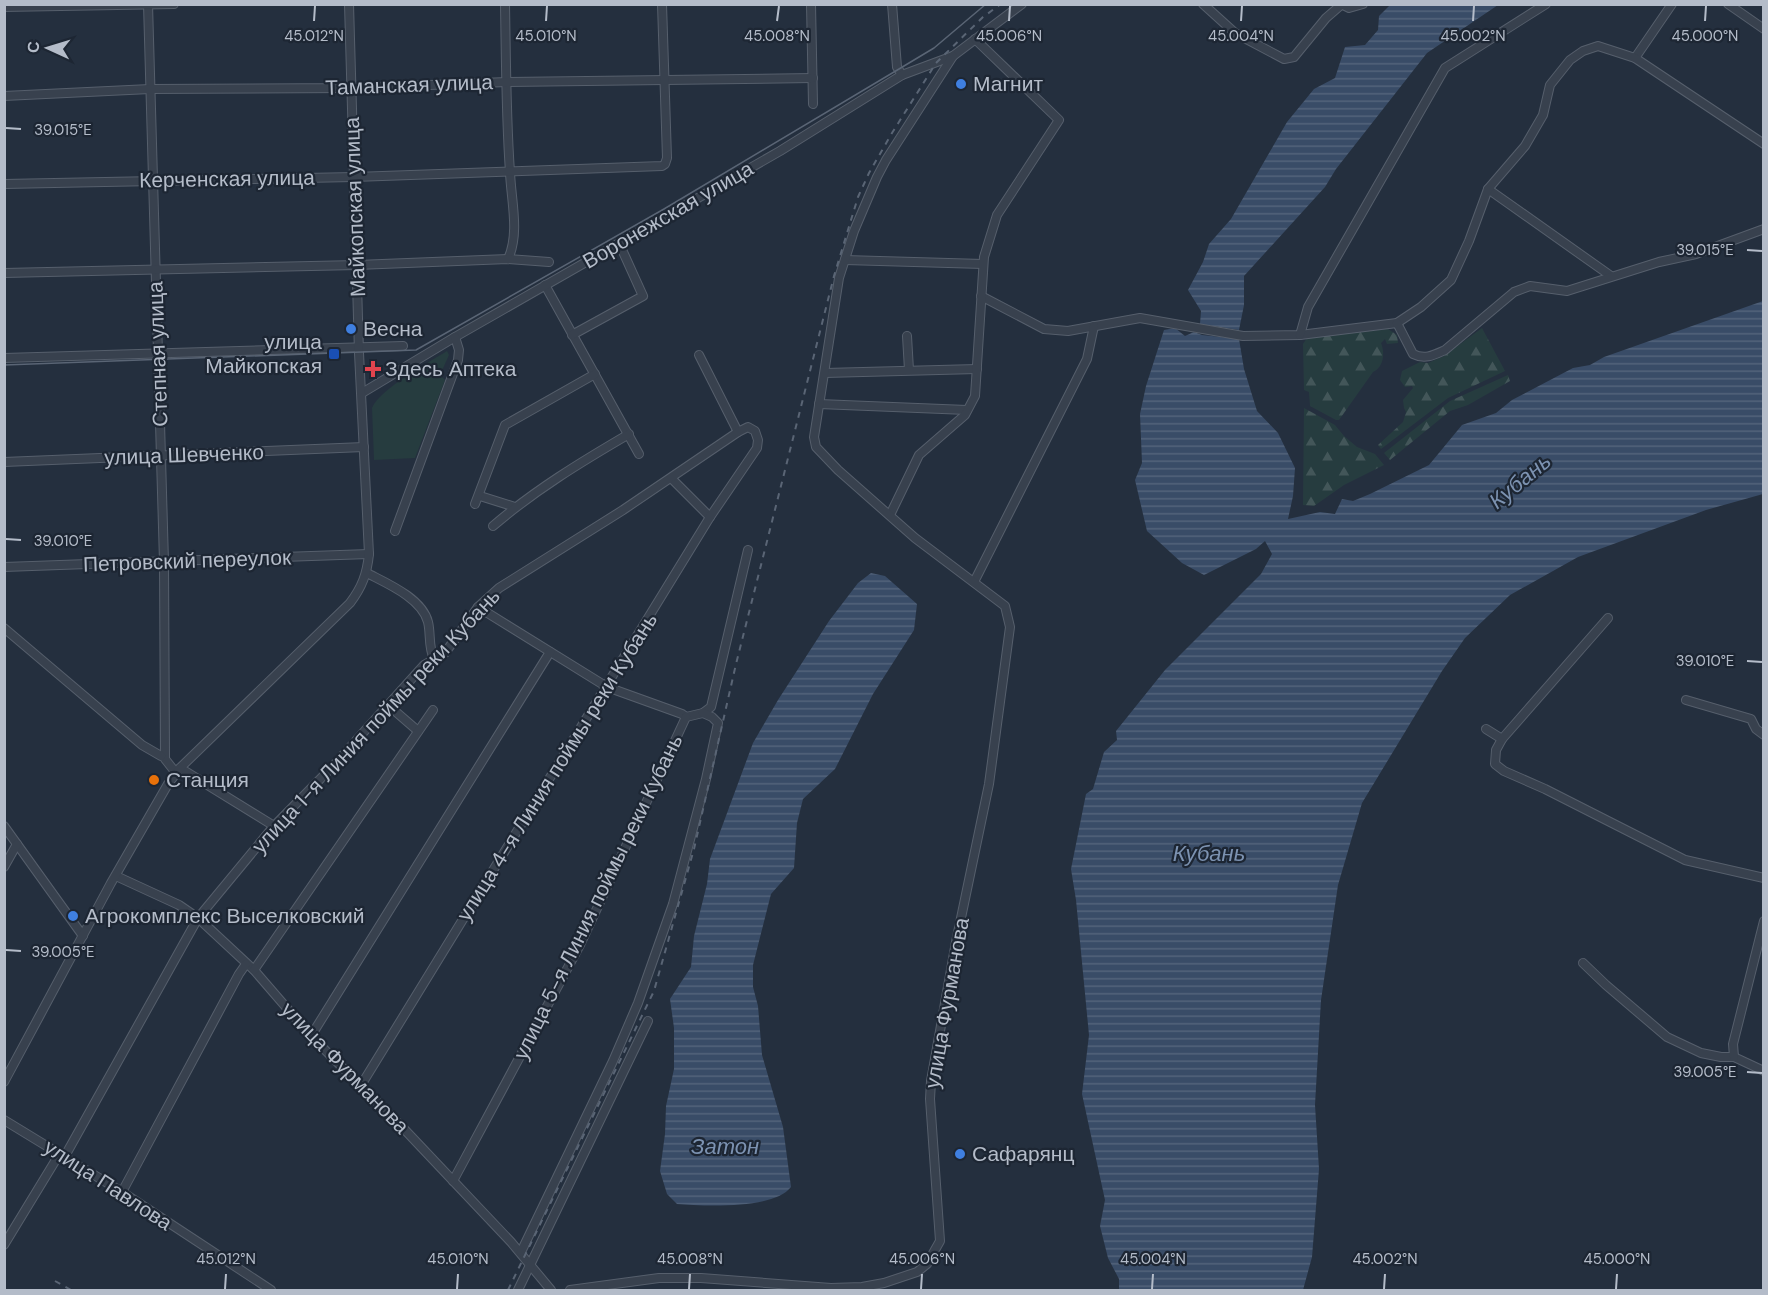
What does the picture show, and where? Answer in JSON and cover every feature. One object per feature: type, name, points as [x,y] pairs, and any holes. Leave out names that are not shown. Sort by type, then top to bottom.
[{"type":"street","points":[[4,7],[174,4]]},
{"type":"street","name":"Майкопская улица","points":[[349,4],[359,349],[369,554],[367,573]]},
{"type":"street","points":[[505,4],[513,214],[513,248],[508,259]]},
{"type":"street","points":[[662,4],[663,80]]},
{"type":"street","points":[[811,4],[813,104]]},
{"type":"street","points":[[892,4],[897,67],[902,75]]},
{"type":"street","name":"Воронежская улица","points":[[362,393],[455,337],[780,151],[902,75],[953,56],[1022,4]]},
{"type":"street","points":[[1203,4],[1236,33],[1284,59],[1294,57],[1326,18],[1341,5],[1349,8],[1363,4]]},
{"type":"street","points":[[1300,335],[1308,307],[1445,68],[1545,4]]},
{"type":"street","points":[[1635,58],[1672,4]]},
{"type":"street","points":[[1728,4],[1764,29]]},
{"type":"street","name":"Степная улица","points":[[148,5],[164,562],[165,759],[178,770]]},
{"type":"street","points":[[890,515],[920,455],[965,415],[975,396],[983,264],[997,215],[1059,120],[975,39]]},
{"type":"street","points":[[981,296],[1044,329],[1068,331],[1140,318],[1243,336],[1300,335],[1397,323],[1421,307],[1451,280],[1469,242],[1488,189],[1525,146],[1544,115],[1550,85],[1570,60],[1583,51],[1598,46],[1635,58],[1764,144]]},
{"type":"street","name":"улица Фурманова","points":[[570,1290],[659,1278],[701,1278],[831,1288],[862,1287],[884,1283],[917,1272],[936,1252],[940,1241],[930,1099],[931,1081],[956,942],[989,784],[1010,627],[1005,606],[915,538],[829,463],[816,447],[814,437],[839,278],[854,231],[877,177],[953,56]]},
{"type":"street","name":"Таманская улица","points":[[4,96],[150,88],[352,88],[507,82],[813,78]]},
{"type":"street","name":"Керченская улица","points":[[4,184],[510,173],[662,166],[667,158],[663,80]]},
{"type":"street","points":[[1488,189],[1611,276]]},
{"type":"street","points":[[1397,323],[1410,351],[1418,357],[1424,357],[1445,350],[1514,292],[1530,286],[1567,291],[1659,262],[1696,254],[1764,230]]},
{"type":"street","points":[[572,335],[643,296],[619,243]]},
{"type":"street","points":[[4,273],[357,265],[508,259],[549,262]]},
{"type":"street","points":[[844,260],[983,264]]},
{"type":"street","points":[[545,285],[639,453]]},
{"type":"street","points":[[974,582],[1087,358],[1094,326]]},
{"type":"street","points":[[907,336],[909,370]]},
{"type":"street","points":[[395,531],[458,360],[459,350],[455,337]]},
{"type":"street","points":[[4,358],[403,346]]},
{"type":"street","points":[[699,355],[738,432]]},
{"type":"street","points":[[825,374],[977,369]]},
{"type":"street","points":[[475,504],[480,496],[505,425],[595,374]]},
{"type":"street","points":[[819,404],[968,410]]},
{"type":"street","name":"улица 4-я Линия поймы реки Кубань","points":[[360,1087],[710,517],[757,448],[758,440],[755,431],[748,427],[738,432]]},
{"type":"street","name":"улица 1-я Линия поймы реки Кубань","points":[[4,1245],[63,1155],[198,918],[274,826],[424,665],[444,653],[478,607],[499,588],[672,479],[738,432]]},
{"type":"street","points":[[493,526],[562,473],[628,434]]},
{"type":"street","name":"улица Шевченко","points":[[4,462],[364,447]]},
{"type":"street","points":[[672,479],[710,517]]},
{"type":"street","points":[[480,496],[515,507]]},
{"type":"street","points":[[521,1252],[613,1061],[638,1003],[673,904],[718,723],[703,713],[711,707],[748,550]]},
{"type":"street","name":"Петровский переулок","points":[[4,567],[369,554]]},
{"type":"street","points":[[4,1082],[116,876],[178,770],[350,603],[367,573],[414,599],[428,620],[430,651],[434,659]]},
{"type":"street","points":[[478,607],[607,687],[655,702],[686,717]]},
{"type":"street","points":[[1608,618],[1502,739],[1496,750],[1496,764],[1504,771],[1545,789],[1685,860],[1764,878]]},
{"type":"street","points":[[4,628],[141,745],[161,756]]},
{"type":"street","points":[[311,1036],[550,652]]},
{"type":"street","points":[[1686,700],[1751,718],[1756,729],[1764,735]]},
{"type":"street","points":[[388,705],[418,731]]},
{"type":"street","points":[[254,970],[433,710]]},
{"type":"street","name":"улица 5-я Линия поймы реки Кубань","points":[[453,1180],[580,945],[686,717],[703,713]]},
{"type":"street","points":[[1486,729],[1502,739]]},
{"type":"street","points":[[178,770],[274,826]]},
{"type":"street","points":[[4,826],[83,936]]},
{"type":"street","points":[[4,867],[17,844]]},
{"type":"street","name":"улица Фурманова","points":[[116,876],[179,905],[198,918],[254,970],[311,1036],[405,1130],[521,1252],[551,1290]]},
{"type":"street","points":[[1734,1057],[1733,1044],[1764,921]]},
{"type":"street","points":[[1583,963],[1668,1037],[1701,1053],[1721,1058],[1734,1057],[1764,1071]]},
{"type":"street","points":[[122,1192],[186,1070],[246,964]]},
{"type":"street","points":[[518,1290],[648,1021]]},
{"type":"street","name":"улица Павлова","points":[[4,1120],[122,1192],[272,1290]]},
{"type":"green space","points":[[1482,328],[1505,371],[1448,398],[1381,449],[1378,445],[1403,422],[1406,412],[1403,400],[1413,388],[1412,386],[1405,387],[1400,380],[1402,371],[1420,362],[1428,363],[1444,356]]},
{"type":"green space","points":[[1388,329],[1397,335],[1398,343],[1387,344],[1385,339],[1381,343],[1383,355],[1379,367],[1339,420],[1310,406],[1309,392],[1304,390],[1303,344],[1307,338]]},
{"type":"green space","points":[[447,351],[449,355],[440,375],[445,380],[415,458],[374,460],[372,408],[384,393],[405,377]]},
{"type":"green space","points":[[1508,375],[1510,381],[1468,405],[1450,411],[1390,460],[1384,453],[1450,401]]},
{"type":"green space","points":[[1304,408],[1335,425],[1357,447],[1375,454],[1384,465],[1344,485],[1314,506],[1303,505]]},
{"type":"water","points":[[1390,5],[1498,5],[1427,53],[1336,169],[1325,187],[1244,276],[1244,305],[1239,330],[1200,324],[1201,311],[1188,290],[1203,262],[1209,244],[1231,219],[1287,122],[1314,89],[1335,78],[1345,47],[1365,45],[1378,30],[1379,16]]},
{"type":"water","name":"Кубань","points":[[1763,301],[1763,494],[1706,510],[1578,557],[1510,595],[1465,638],[1442,671],[1362,803],[1338,885],[1321,1000],[1315,1105],[1319,1169],[1312,1257],[1303,1290],[1119,1290],[1119,1279],[1108,1258],[1100,1226],[1105,1200],[1082,1094],[1089,1035],[1071,869],[1086,794],[1093,789],[1104,752],[1117,740],[1116,731],[1165,670],[1261,574],[1272,554],[1265,541],[1256,549],[1204,575],[1182,563],[1147,531],[1135,480],[1142,463],[1140,414],[1146,386],[1164,330],[1175,328],[1185,336],[1194,332],[1239,339],[1244,369],[1257,411],[1278,433],[1295,468],[1293,496],[1288,519],[1320,512],[1335,514],[1342,499],[1353,501],[1429,465],[1462,425],[1496,413],[1512,400],[1573,368],[1590,365],[1604,357]]},
{"type":"water","name":"Затон","points":[[871,573],[885,576],[917,604],[914,630],[873,694],[835,769],[803,799],[797,823],[794,868],[771,894],[753,965],[753,987],[758,1006],[762,1055],[783,1127],[791,1187],[769,1200],[754,1203],[720,1206],[677,1204],[667,1194],[660,1171],[666,1106],[674,1069],[674,1028],[670,999],[691,967],[694,936],[707,884],[710,859],[753,743],[829,621],[858,583]]},
{"type":"tram line","points":[[4,365],[416,350],[664,209],[934,48],[986,4]]},
{"type":"railway","points":[[508,1290],[654,991],[694,849],[736,664],[834,276],[858,197],[892,133],[936,63],[983,17],[1001,4]]},
{"type":"railway","points":[[55,1281],[71,1290]]},
{"type":"place","name":"Магнит","points":[[961,84]]},
{"type":"place","name":"Весна","points":[[351,329]]},
{"type":"place","name":"улица Майкопская","points":[[334,354]]},
{"type":"place","name":"Здесь Аптека","points":[[373,369]]},
{"type":"place","name":"Станция","points":[[154,780]]},
{"type":"place","name":"Агрокомплекс Выселковский","points":[[73,916]]},
{"type":"place","name":"Сафарянц","points":[[960,1154]]}]
